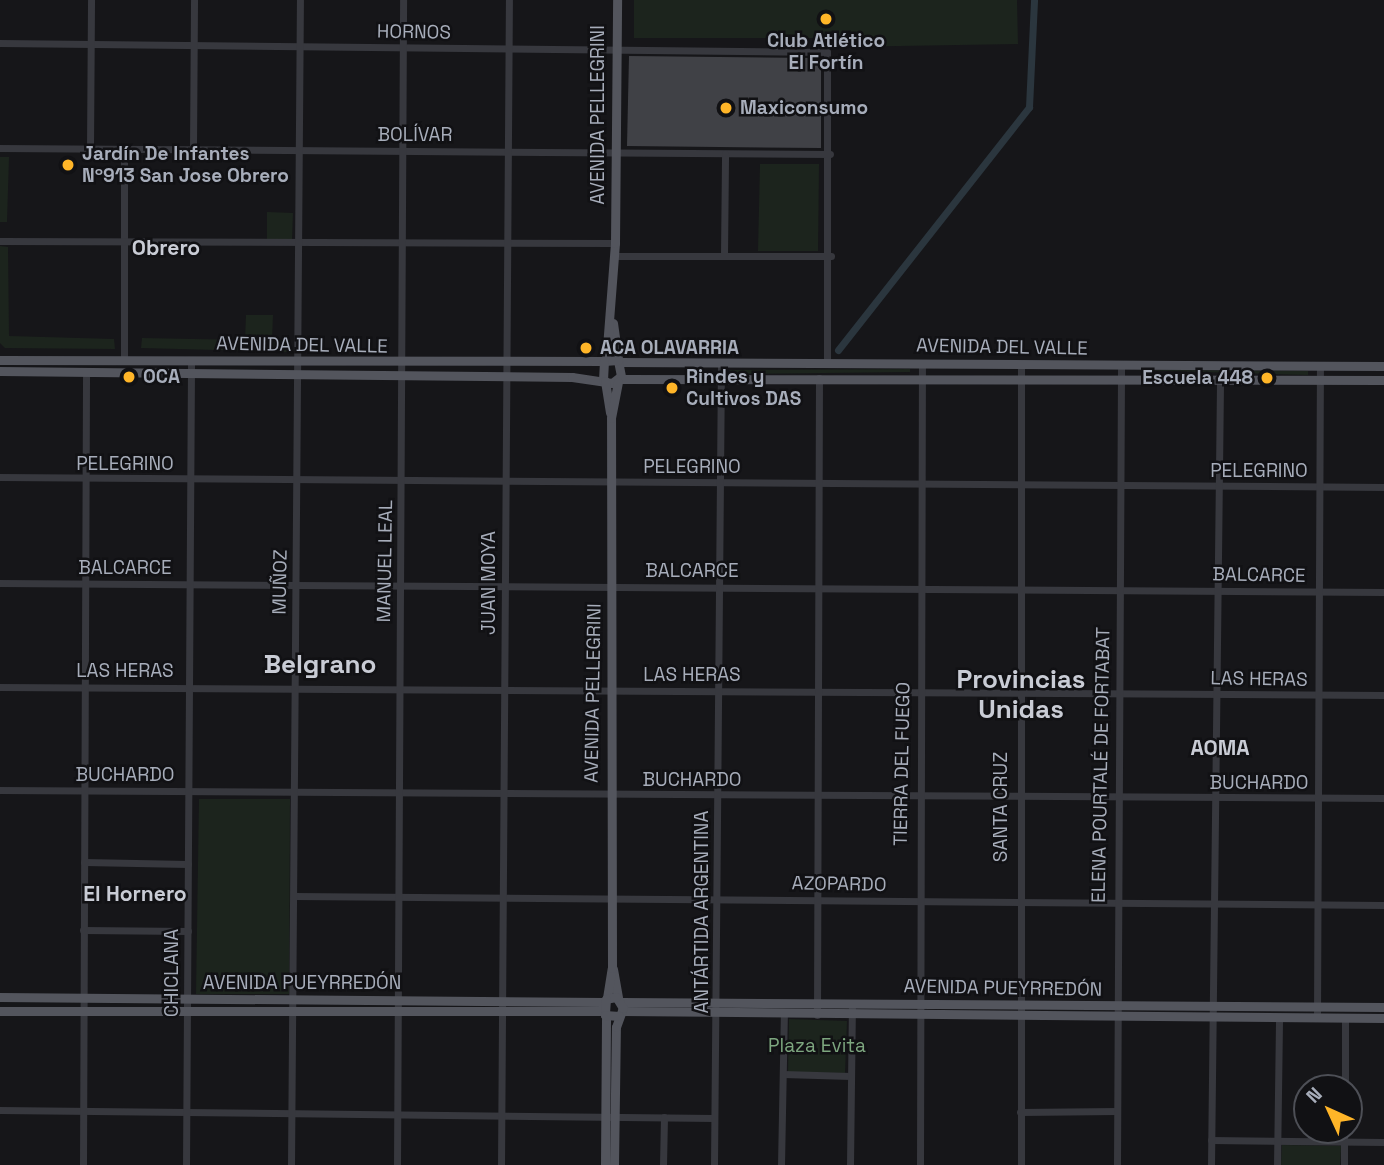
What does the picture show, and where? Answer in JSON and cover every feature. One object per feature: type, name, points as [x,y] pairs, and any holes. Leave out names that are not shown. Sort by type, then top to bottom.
[{"type":"main road","name":"AVENIDA PELLEGRINI","points":[[614,1165],[605,1007],[612,968],[609,796],[612,483],[611,418],[604,380],[612,315],[615,243],[617,0]]},
{"type":"main road","name":"AVENIDA PELLEGRINI","points":[[611,418],[619,381],[619,361],[612,315]]},
{"type":"main road","name":"AVENIDA DEL VALLE","points":[[0,360],[398,364],[605,360],[721,366],[1384,366]]},
{"type":"main road","name":"AVENIDA DEL VALLE","points":[[0,371],[505,375],[619,381],[921,376],[1384,380]]},
{"type":"main road","name":"AVENIDA PELLEGRINI","points":[[605,1165],[620,1007],[612,968]]},
{"type":"main road","name":"AVENIDA PUEYRREDÓN","points":[[0,997],[83,997],[293,1011],[399,1013],[504,1006]]},
{"type":"main road","name":"AVENIDA PUEYRREDÓN","points":[[0,1011],[83,1011],[293,999],[605,1007]]},
{"type":"main road","name":"AVENIDA PUEYRREDÓN","points":[[852,1010],[917,1003],[1017,1010]]},
{"type":"main road","name":"AVENIDA PUEYRREDÓN","points":[[620,1007],[852,1010],[919,1014],[1017,1010],[1116,1011],[1217,1006],[1384,1007]]},
{"type":"main road","points":[[605,1007],[620,1007]]},
{"type":"main road","points":[[605,1007],[620,1007]]},
{"type":"main road","points":[[1166,1007],[1166,1018]]},
{"type":"main road","name":"AVENIDA PUEYRREDÓN","points":[[717,1009],[784,1014],[817,1010]]},
{"type":"main road","name":"AVENIDA PUEYRREDÓN","points":[[1116,1011],[1166,1018],[1384,1018]]},
{"type":"street","points":[[90,0],[90,148]]},
{"type":"street","points":[[193,148],[194,0]]},
{"type":"street","name":"MUÑOZ","points":[[291,1165],[297,479],[295,374],[300,0]]},
{"type":"street","name":"MANUEL LEAL","points":[[397,1165],[402,480],[402,374],[398,364],[403,0]]},
{"type":"street","name":"JUAN MOYA","points":[[501,1165],[509,0]]},
{"type":"street","name":"HORNOS","points":[[0,43],[508,49],[617,47],[827,52],[830,154]]},
{"type":"street","name":"BOLÍVAR","points":[[0,148],[830,154]]},
{"type":"street","points":[[124,149],[124,361]]},
{"type":"street","points":[[724,255],[725,154]]},
{"type":"street","points":[[827,364],[831,256],[830,154]]},
{"type":"street","points":[[0,241],[615,243]]},
{"type":"street","points":[[614,256],[831,256]]},
{"type":"street","name":"CHICLANA","points":[[186,1165],[191,792],[191,362]]},
{"type":"street","name":"TIERRA DEL FUEGO","points":[[920,1165],[916,901],[922,364]]},
{"type":"street","name":"SANTA CRUZ","points":[[1021,364],[1017,797],[1017,1010],[1021,1165]]},
{"type":"street","name":"ANTÁRTIDA ARGENTINA","points":[[714,1165],[721,366]]},
{"type":"street","name":"ELENA POURTALÉ DE FORTABAT","points":[[1117,1165],[1115,901],[1121,366]]},
{"type":"street","points":[[1317,1018],[1315,799],[1320,366]]},
{"type":"street","points":[[82,1165],[88,686],[86,372]]},
{"type":"street","points":[[817,1010],[821,482],[819,378]]},
{"type":"street","points":[[1211,1165],[1213,1017],[1217,1006],[1215,799],[1220,379]]},
{"type":"street","name":"PELEGRINO","points":[[0,477],[88,480],[297,479],[1384,487]]},
{"type":"street","name":"BALCARCE","points":[[0,583],[1119,588],[1384,592]]},
{"type":"street","name":"LAS HERAS","points":[[0,687],[1384,695]]},
{"type":"street","name":"BUCHARDO","points":[[0,790],[503,796],[1384,798]]},
{"type":"street","points":[[84,862],[188,864]]},
{"type":"street","name":"AZOPARDO","points":[[294,896],[1384,905]]},
{"type":"street","points":[[83,930],[188,931]]},
{"type":"street","points":[[850,1165],[852,1010]]},
{"type":"street","points":[[781,1165],[784,1014]]},
{"type":"street","points":[[1277,1165],[1279,1019]]},
{"type":"street","points":[[1345,1019],[1345,1074]]},
{"type":"street","points":[[783,1074],[851,1076]]},
{"type":"street","points":[[0,1110],[714,1118]]},
{"type":"street","points":[[1020,1112],[1117,1111]]},
{"type":"street","points":[[663,1165],[664,1117]]},
{"type":"street","points":[[1211,1140],[1293,1141]]},
{"type":"street","points":[[1363,1143],[1384,1142]]},
{"type":"street","points":[[1344,1144],[1344,1165]]},
{"type":"green space","name":"Club Atlético El Fortín","points":[[634,0],[1017,0],[1018,44],[839,47],[838,38],[634,38]]},
{"type":"green space","points":[[0,157],[9,157],[7,222],[0,222]]},
{"type":"green space","points":[[760,164],[819,164],[818,251],[758,251]]},
{"type":"green space","points":[[267,212],[293,213],[292,240],[267,239]]},
{"type":"green space","points":[[0,246],[8,247],[9,336],[114,339],[115,349],[5,348],[0,343]]},
{"type":"green space","points":[[246,315],[273,315],[272,340],[290,340],[289,352],[141,348],[142,338],[245,340]]},
{"type":"green space","points":[[910,369],[910,372],[730,374],[730,370]]},
{"type":"green space","points":[[1133,370],[1308,371],[1308,375]]},
{"type":"green space","points":[[199,799],[290,799],[289,994],[196,994]]},
{"type":"green space","name":"Plaza Evita","points":[[789,1019],[847,1021],[845,1073],[788,1072]]},
{"type":"green space","points":[[1282,1145],[1341,1146],[1340,1165],[1281,1165]]},
{"type":"building","name":"Maxiconsumo","points":[[629,56],[813,58],[821,64],[821,148],[627,146]]},
{"type":"waterway","points":[[838,350],[1029,107],[1034,0]]},
{"type":"place","name":"Club Atlético El Fortín","points":[[826,19]]},
{"type":"place","name":"Maxiconsumo","points":[[726,108]]},
{"type":"place","name":"Jardín De Infantes Nº913 San Jose Obrero","points":[[68,165]]},
{"type":"place","name":"ACA OLAVARRIA","points":[[586,348]]},
{"type":"place","name":"OCA","points":[[129,377]]},
{"type":"place","name":"Escuela 448","points":[[1267,378]]},
{"type":"place","name":"Rindes y Cultivos DAS","points":[[672,388]]},
{"type":"district","name":"Obrero","points":[[166,248]]},
{"type":"district","name":"Belgrano","points":[[320,665]]},
{"type":"district","name":"Provincias Unidas","points":[[1021,695]]},
{"type":"district","name":"AOMA","points":[[1220,748]]},
{"type":"district","name":"El Hornero","points":[[135,894]]}]
